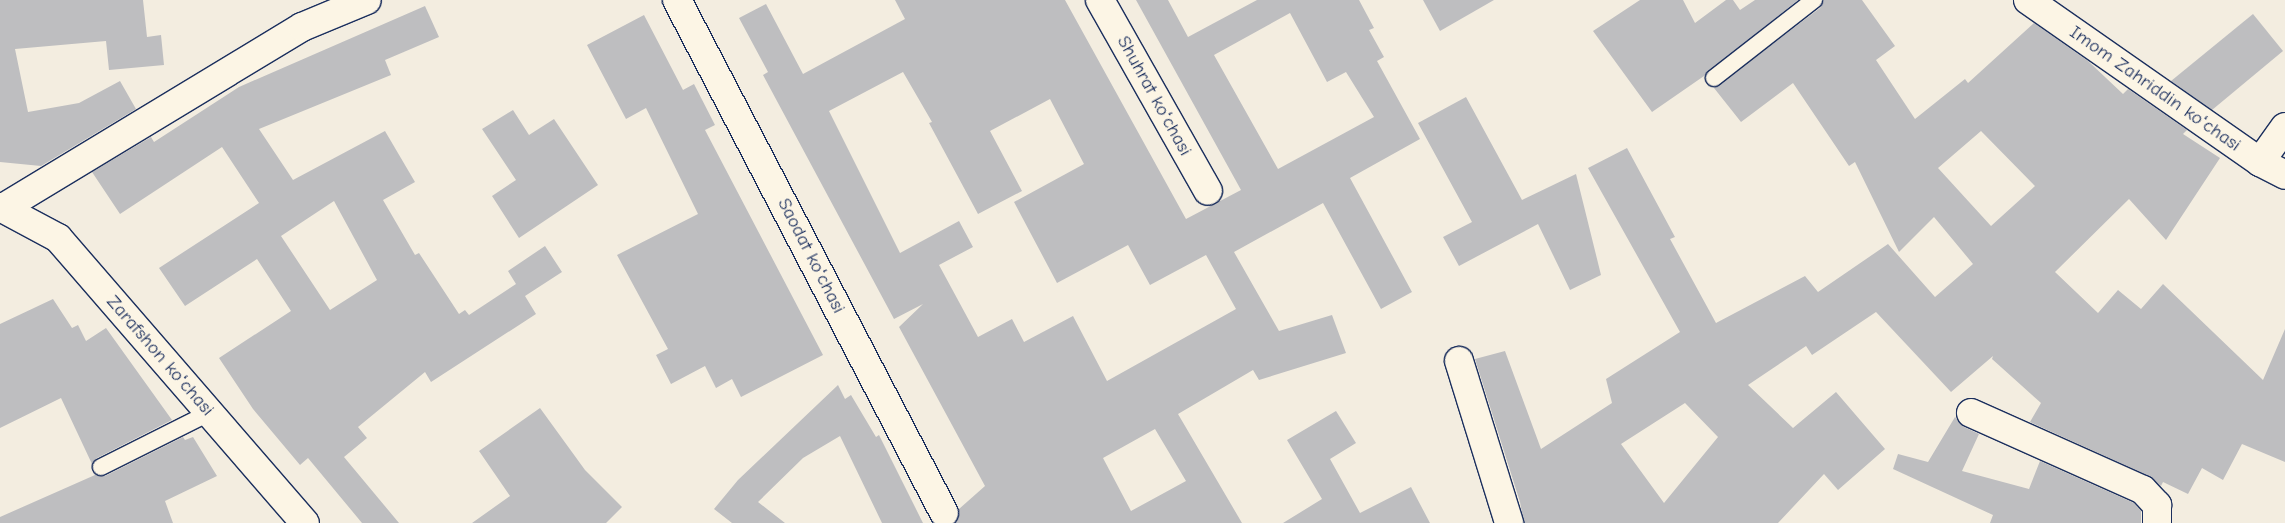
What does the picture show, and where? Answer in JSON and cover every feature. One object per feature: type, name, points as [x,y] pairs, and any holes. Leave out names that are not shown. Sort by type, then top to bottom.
[{"type":"street","points":[[1,207],[302,28],[367,0]]},
{"type":"street","name":"Saodat koʻchasi","points":[[677,0],[944,513]]},
{"type":"street","name":"Shuhrat koʻchasi","points":[[1100,0],[1208,191]]},
{"type":"street","name":"Imom Zahriddin koʻchasi","points":[[2028,0],[2260,162],[2285,175]]},
{"type":"street","points":[[2260,162],[2285,127]]},
{"type":"street","name":"Zarafshon koʻchasi","points":[[1,207],[58,238],[305,523]]},
{"type":"street","points":[[1458,361],[1509,523]]},
{"type":"street","points":[[1971,413],[2143,490],[2157,505],[2157,523]]},
{"type":"lane","points":[[1714,78],[1814,0]]},
{"type":"lane","points":[[101,467],[209,412]]},
{"type":"building","points":[[0,0],[143,0],[147,37],[161,35],[164,65],[109,70],[106,41],[15,49],[28,112],[79,103],[120,81],[136,109],[41,166],[0,162]]},
{"type":"building","points":[[895,0],[1065,0],[1186,219],[1241,190],[1136,0],[1168,0],[1188,37],[1257,0],[1359,0],[1374,28],[1369,30],[1384,57],[1377,61],[1420,139],[1350,178],[1412,292],[1381,309],[1323,203],[1234,252],[1279,331],[1332,315],[1346,353],[1259,380],[1253,370],[1178,414],[1242,523],[956,523],[959,509],[985,486],[899,327],[923,304],[894,319],[763,75],[768,72],[739,18],[766,4],[803,74],[905,19]],"holes":[[[1290,13],[1327,82],[1346,72],[1374,117],[1278,169],[1214,55]],[[903,72],[932,122],[929,123],[978,214],[1022,191],[990,131],[1050,99],[1084,164],[1014,202],[1057,283],[1128,245],[1150,285],[1206,255],[1236,309],[1107,381],[1073,316],[1024,342],[1012,319],[978,337],[939,265],[973,247],[959,221],[900,253],[829,111]],[[1155,429],[1186,481],[1131,511],[1103,458]]]},
{"type":"building","points":[[1423,0],[1494,0],[1440,31]]},
{"type":"building","points":[[1640,0],[1683,0],[1695,23],[1726,0],[1733,0],[1740,10],[1755,0],[1798,0],[1704,76],[1652,112],[1593,31]]},
{"type":"building","points":[[1824,0],[1862,0],[1895,46],[1876,60],[1915,119],[1965,79],[1968,83],[2034,23],[2088,61],[2123,94],[2128,89],[2187,130],[2183,134],[2220,158],[2166,240],[2129,199],[2055,272],[2098,313],[2118,290],[2141,309],[2163,284],[2263,380],[2285,329],[2285,462],[2242,444],[2223,480],[2202,468],[2188,494],[2163,482],[2161,486],[2149,476],[2030,422],[2041,403],[1992,359],[1993,356],[1951,392],[1876,312],[1812,355],[1806,346],[1748,385],[1793,428],[1836,392],[1885,449],[1838,490],[1824,474],[1778,523],[1524,523],[1520,502],[1475,359],[1505,351],[1541,449],[1612,403],[1606,379],[1680,332],[1588,168],[1627,148],[1675,237],[1670,239],[1716,323],[1805,276],[1818,292],[1888,244],[1935,297],[1973,264],[1934,217],[1899,252],[1855,162],[1849,166],[1793,83],[1741,122],[1714,88],[1820,8]],"holes":[[[1981,131],[2035,186],[1991,226],[1938,168]],[[1685,403],[1718,437],[1664,503],[1621,444]]]},
{"type":"building","points":[[425,6],[439,37],[385,60],[391,75],[259,129],[293,180],[385,131],[415,182],[383,200],[415,255],[419,253],[459,314],[465,310],[469,315],[516,284],[508,271],[545,246],[562,272],[525,296],[536,314],[431,382],[425,372],[358,427],[367,438],[344,457],[399,523],[362,523],[308,458],[300,465],[253,409],[219,358],[291,311],[257,259],[185,306],[159,268],[259,203],[222,147],[120,214],[92,172],[151,137],[154,142],[239,87]],"holes":[[[334,201],[377,280],[330,310],[281,236]]]},
{"type":"building","points":[[2253,14],[2283,51],[2212,110],[2171,81]]},
{"type":"building","points":[[644,15],[683,90],[694,84],[715,125],[705,130],[823,355],[741,397],[732,379],[716,388],[705,366],[671,384],[656,355],[668,349],[617,255],[698,214],[646,108],[626,119],[587,45]]},
{"type":"building","points":[[1466,97],[1522,200],[1576,174],[1601,275],[1570,290],[1538,224],[1459,266],[1443,237],[1472,222],[1418,123]]},
{"type":"building","points":[[513,110],[529,135],[554,119],[598,185],[519,238],[492,196],[516,180],[482,129]]},
{"type":"building","points":[[53,299],[72,328],[78,325],[86,341],[106,328],[172,420],[97,458],[92,464],[61,398],[0,428],[0,324]]},
{"type":"building","points":[[838,385],[845,399],[851,395],[876,437],[879,435],[923,523],[882,523],[840,436],[803,458],[758,502],[785,523],[732,523],[714,509],[738,480]]},
{"type":"building","points":[[540,408],[585,470],[622,507],[606,523],[472,523],[510,496],[479,451]]},
{"type":"building","points":[[1336,411],[1356,443],[1330,459],[1360,513],[1411,487],[1430,523],[1283,523],[1322,499],[1287,440]]},
{"type":"building","points":[[1955,417],[1964,427],[1979,434],[1962,471],[2029,489],[2040,461],[2134,503],[2141,511],[2141,523],[1990,523],[1993,515],[1893,469],[1898,454],[1928,462]]},
{"type":"building","points":[[183,437],[185,440],[193,437],[217,476],[165,501],[173,523],[0,523],[0,517],[95,475],[105,476]]}]
